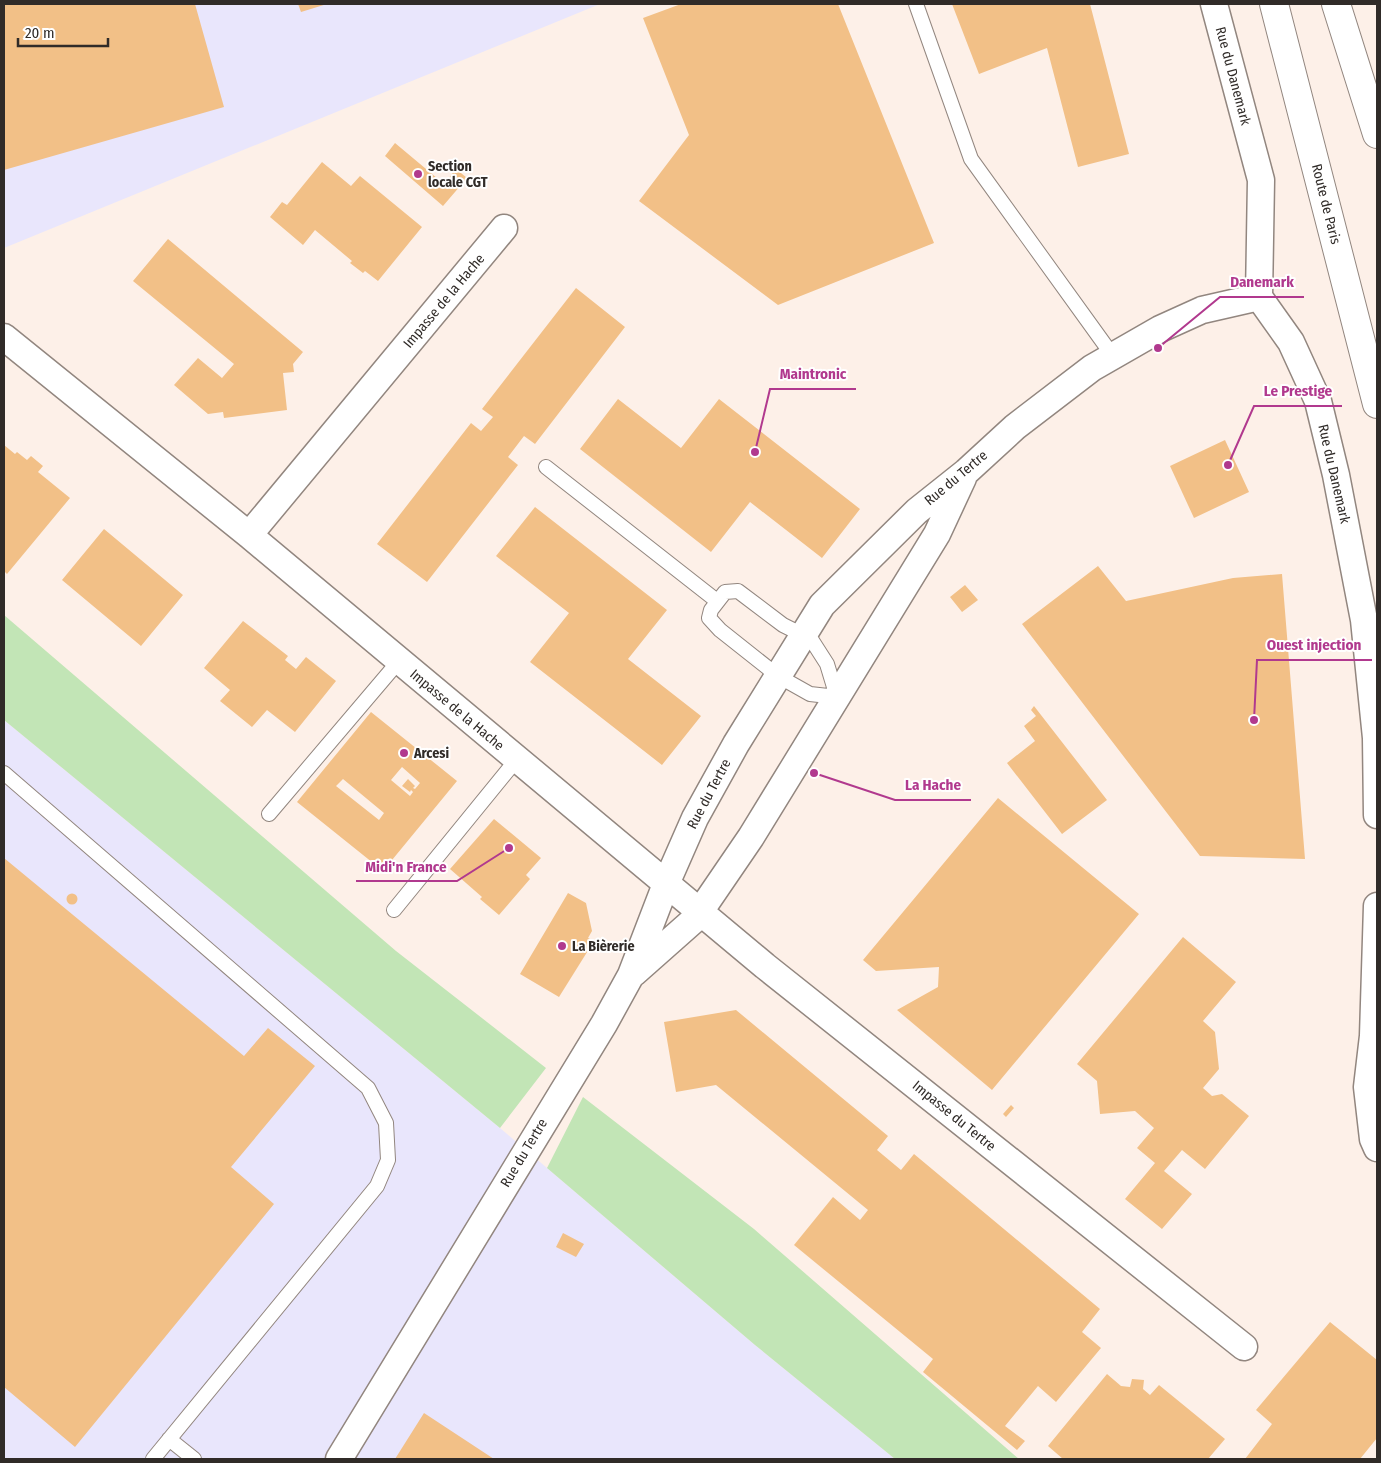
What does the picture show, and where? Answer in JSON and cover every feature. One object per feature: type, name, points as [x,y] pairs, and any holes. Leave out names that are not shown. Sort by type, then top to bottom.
[{"type":"main road","name":"Route de Paris","points":[[1274,4],[1377,404]]},
{"type":"main road","points":[[1336,4],[1377,134]]},
{"type":"street","name":"Rue du Danemark","points":[[1214,4],[1261,180],[1259,297],[1291,342],[1318,401],[1336,475],[1364,620],[1376,738],[1377,815]]},
{"type":"street","name":"Impasse de la Hache","points":[[249,534],[504,228]]},
{"type":"street","name":"Rue du Tertre","points":[[339,1459],[604,1024],[631,975],[666,884],[695,818],[736,744],[822,604],[917,511],[966,472],[1016,427],[1092,368],[1160,329],[1202,310],[1259,297]]},
{"type":"street","name":"Impasse de la Hache","points":[[4,337],[249,534],[666,884]]},
{"type":"street","points":[[631,975],[695,919],[752,837],[937,534],[966,472]]},
{"type":"street","name":"Impasse du Tertre","points":[[666,884],[788,985],[1244,1347]]},
{"type":"street","points":[[1377,906],[1375,1040],[1368,1087],[1373,1139],[1377,1148]]},
{"type":"lane","points":[[916,4],[971,159],[1113,356]]},
{"type":"lane","points":[[546,467],[717,601]]},
{"type":"lane","points":[[738,591],[783,625],[803,635],[811,639],[827,664],[837,697],[810,694],[778,676],[720,630],[709,618],[711,610],[725,592],[738,591]]},
{"type":"lane","points":[[269,814],[399,661]]},
{"type":"lane","points":[[394,910],[517,760]]},
{"type":"lane","points":[[4,773],[368,1088],[386,1123],[388,1160],[377,1186],[152,1459]]},
{"type":"lane","points":[[169,1440],[194,1459]]},
{"type":"shaded area","points":[[4,4],[600,4],[4,248]]},
{"type":"shaded area","points":[[4,720],[500,1128],[755,1345],[895,1459],[4,1459]]},
{"type":"green space","points":[[4,615],[396,951],[546,1068],[500,1128],[4,720]]},
{"type":"green space","points":[[583,1097],[754,1229],[1019,1459],[895,1459],[755,1345],[547,1168]]},
{"type":"building","points":[[4,4],[195,4],[224,107],[4,170]]},
{"type":"building","points":[[298,4],[327,4],[301,12]]},
{"type":"building","points":[[681,4],[838,4],[934,243],[778,305],[639,201],[689,135],[643,18]]},
{"type":"building","points":[[952,4],[1090,4],[1129,154],[1078,167],[1047,48],[979,74]]},
{"type":"building","name":"Section locale CGT","points":[[395,143],[444,184],[456,169],[467,178],[443,206],[385,156]]},
{"type":"building","points":[[322,162],[351,186],[360,176],[422,227],[378,281],[350,263],[352,261],[315,230],[303,245],[270,217],[282,202],[287,205]]},
{"type":"building","points":[[168,239],[303,352],[293,364],[294,372],[283,373],[287,410],[224,418],[223,412],[208,414],[174,385],[198,358],[222,378],[234,364],[133,281]]},
{"type":"building","points":[[576,288],[625,327],[535,444],[524,436],[508,457],[518,465],[427,582],[377,544],[471,423],[481,431],[493,417],[482,409]]},
{"type":"building","points":[[618,399],[681,448],[719,399],[860,509],[822,558],[750,502],[711,552],[580,449]]},
{"type":"building","points":[[1225,440],[1249,492],[1194,518],[1170,466]]},
{"type":"building","points":[[4,445],[15,454],[17,452],[27,460],[31,456],[43,466],[38,472],[70,498],[7,574],[4,571]]},
{"type":"building","points":[[535,507],[667,610],[628,659],[701,716],[662,765],[530,662],[569,613],[496,556]]},
{"type":"building","points":[[104,529],[183,595],[141,646],[62,580]]},
{"type":"building","points":[[1098,566],[1126,601],[1233,578],[1282,574],[1305,859],[1200,856],[1022,624]]},
{"type":"building","points":[[965,585],[978,600],[962,612],[950,597]]},
{"type":"building","points":[[243,621],[288,656],[285,660],[296,669],[306,657],[336,681],[295,732],[267,710],[252,727],[220,701],[230,690],[204,668]]},
{"type":"building","points":[[1034,706],[1107,800],[1062,834],[1007,763],[1035,741],[1024,726],[1036,716],[1031,710]]},
{"type":"building","points":[[371,712],[457,781],[383,871],[297,802]],"holes":[[[402,767],[420,783],[415,789],[413,788],[415,786],[408,779],[402,786],[413,792],[410,796],[391,780]],[[343,779],[384,813],[379,820],[336,786]]]},
{"type":"building","points":[[998,798],[1139,914],[992,1090],[897,1010],[938,987],[939,967],[876,971],[863,960]]},
{"type":"building","points":[[494,819],[541,858],[526,875],[530,879],[499,915],[450,869]]},
{"type":"building","points":[[4,858],[244,1056],[268,1028],[315,1066],[231,1167],[274,1204],[75,1447],[4,1387]]},
{"type":"building","points":[[72,893],[78,899],[72,905],[66,899]]},
{"type":"building","points":[[568,893],[586,903],[592,931],[588,938],[594,941],[559,997],[520,974]]},
{"type":"building","points":[[1183,937],[1236,982],[1203,1021],[1215,1032],[1219,1069],[1203,1088],[1212,1096],[1222,1094],[1249,1116],[1205,1169],[1182,1150],[1164,1171],[1192,1194],[1162,1229],[1125,1199],[1155,1163],[1137,1148],[1154,1128],[1135,1111],[1100,1114],[1097,1081],[1077,1064]]},
{"type":"building","points":[[736,1010],[888,1136],[877,1150],[901,1170],[914,1154],[1100,1309],[1082,1332],[1101,1348],[1056,1402],[1038,1386],[1005,1426],[1025,1441],[1017,1450],[923,1372],[933,1359],[794,1245],[833,1197],[860,1220],[868,1210],[716,1085],[676,1092],[664,1022]]},
{"type":"building","points":[[1011,1105],[1014,1108],[1006,1117],[1003,1114]]},
{"type":"building","points":[[563,1233],[584,1244],[576,1257],[556,1247]]},
{"type":"building","points":[[1330,1322],[1377,1360],[1377,1438],[1360,1459],[1245,1459],[1272,1424],[1256,1410]]},
{"type":"building","points":[[1107,1374],[1121,1386],[1130,1387],[1132,1379],[1144,1380],[1143,1389],[1150,1395],[1159,1385],[1225,1439],[1208,1459],[1063,1459],[1048,1446]]},
{"type":"building","points":[[424,1413],[494,1459],[395,1459]]},
{"type":"place","name":"Section locale CGT","points":[[418,174]]},
{"type":"place","name":"Danemark","points":[[1158,348]]},
{"type":"place","name":"Maintronic","points":[[755,452]]},
{"type":"place","name":"Le Prestige","points":[[1228,465]]},
{"type":"place","name":"Ouest injection","points":[[1254,720]]},
{"type":"place","name":"Arcesi","points":[[404,753]]},
{"type":"place","name":"La Hache","points":[[814,773]]},
{"type":"place","name":"Midi'n France","points":[[509,848]]},
{"type":"place","name":"La Bièrerie","points":[[562,946]]}]
